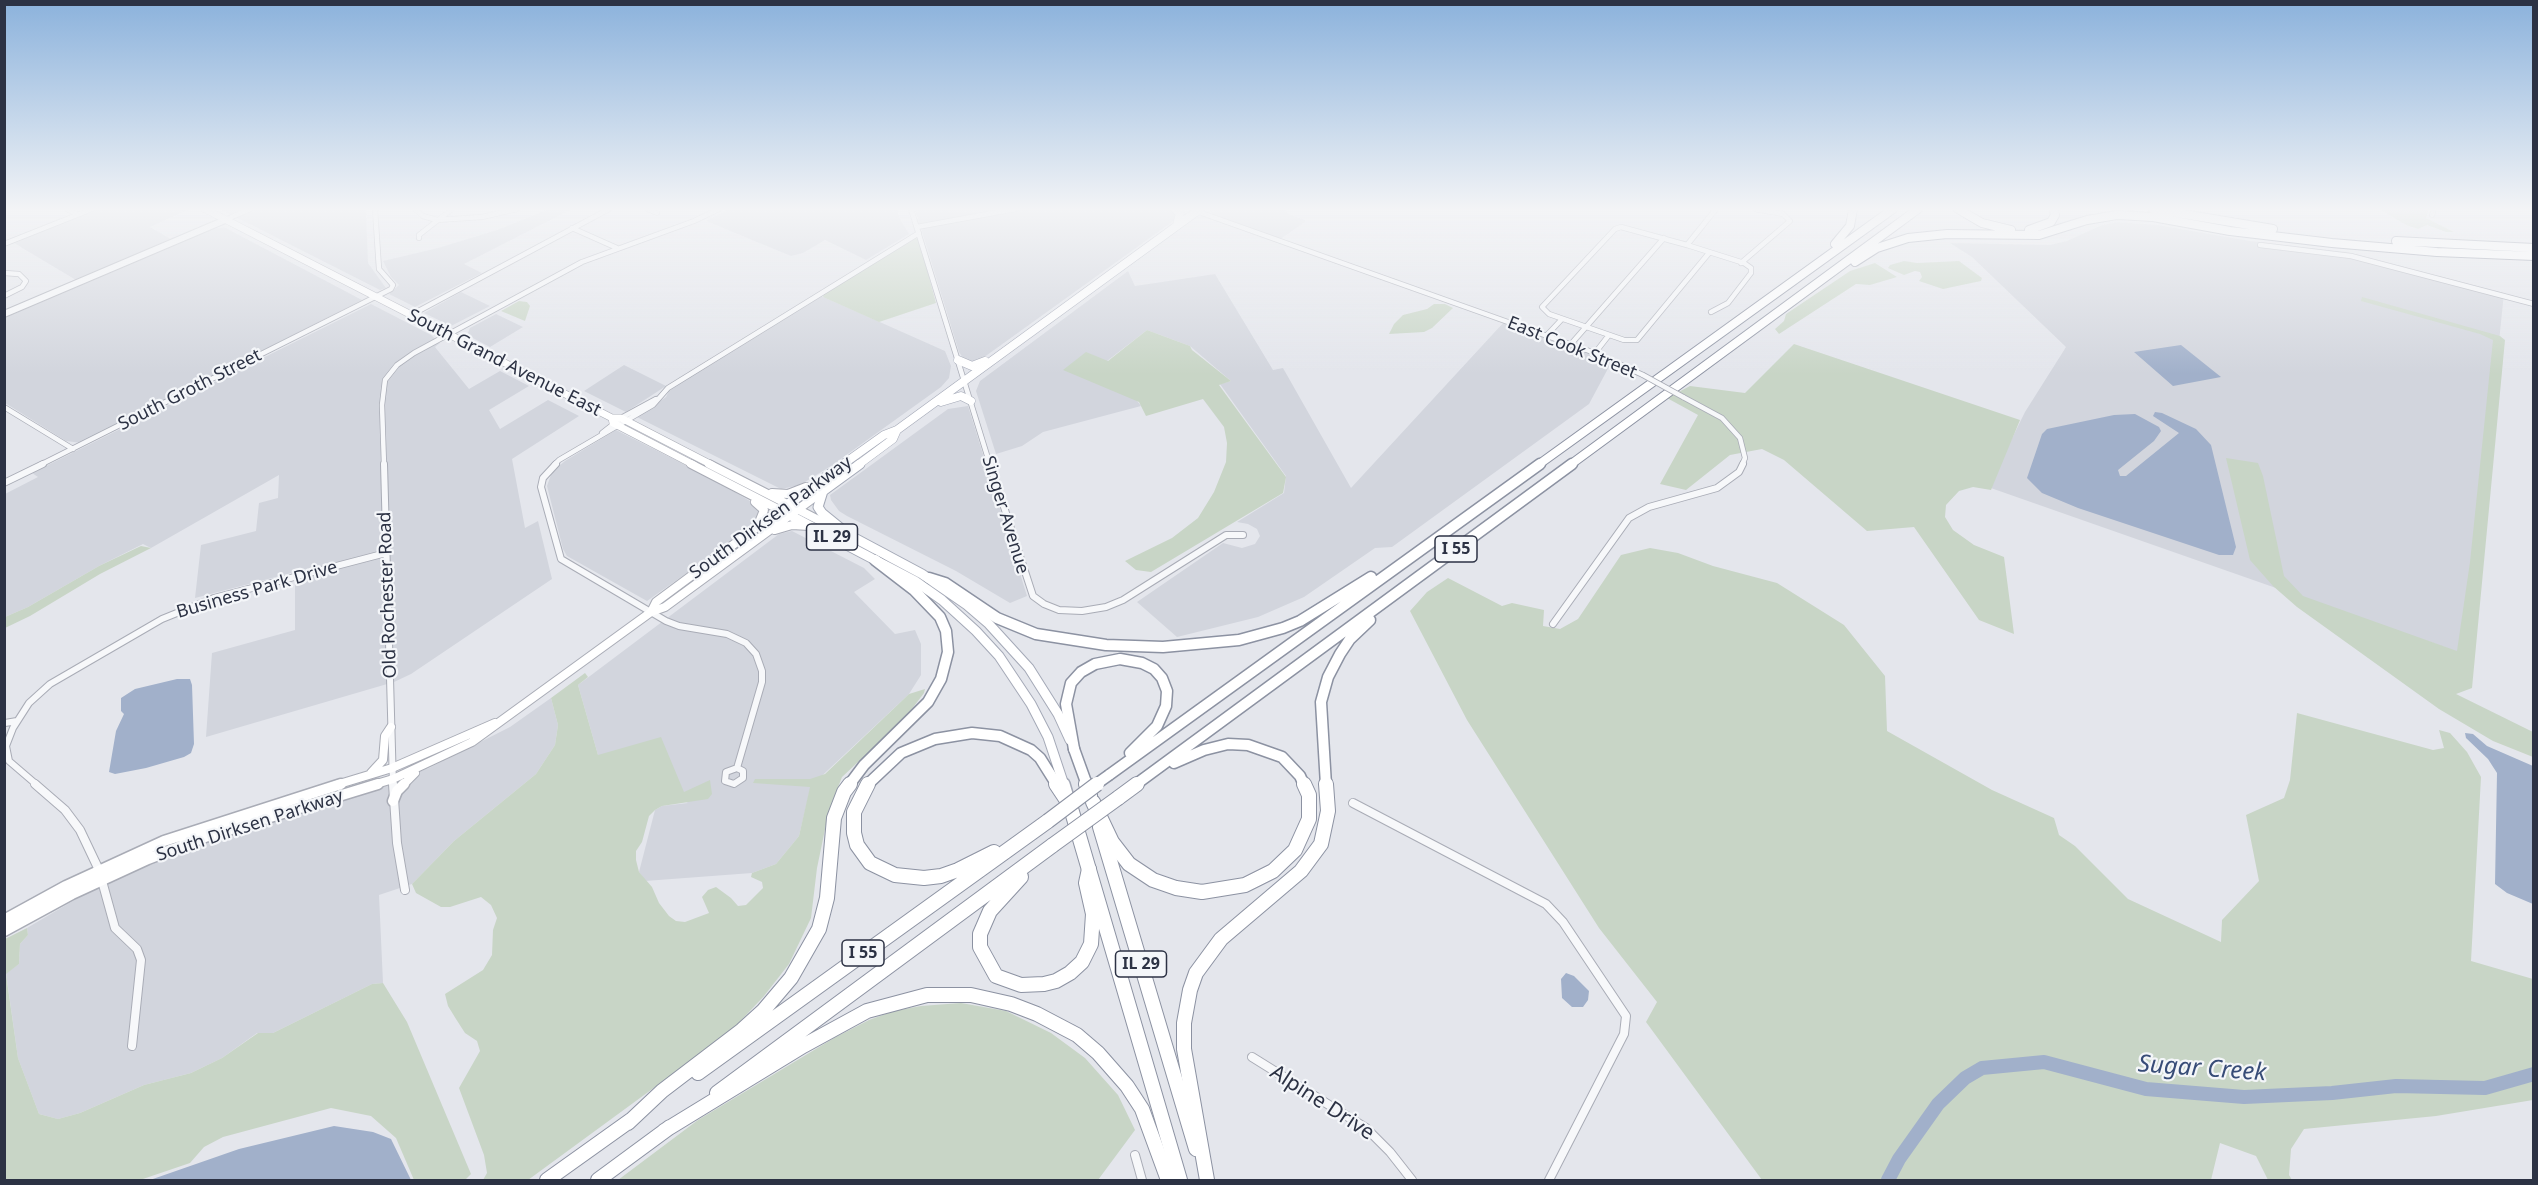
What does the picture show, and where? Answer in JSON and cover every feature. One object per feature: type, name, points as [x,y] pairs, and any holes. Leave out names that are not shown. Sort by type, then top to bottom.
[{"type":"highway","points":[[1801,275],[1813,264]]},
{"type":"highway","name":"I 55","points":[[548,1180],[679,1083],[1048,820],[1088,799],[1109,772],[1816,264]]},
{"type":"highway","name":"I 55","points":[[598,1180],[1842,264]]},
{"type":"highway","points":[[1794,300],[1851,264]]},
{"type":"highway","points":[[929,578],[945,583],[997,618],[1017,628],[1052,638],[1133,647],[1201,645],[1261,635],[1300,621],[1451,528]]},
{"type":"highway","points":[[679,1083],[763,1011],[799,966],[819,929],[827,898],[834,818],[844,792],[864,765],[928,702],[943,674],[948,645],[940,617],[914,590],[875,560]]},
{"type":"highway","points":[[1207,1180],[1184,1050],[1184,1023],[1190,990],[1196,973],[1221,939],[1301,871],[1321,844],[1328,811],[1321,702],[1328,676],[1350,639],[1431,567]]},
{"type":"highway","points":[[1074,749],[1066,697],[1075,677],[1095,664],[1111,660],[1134,661],[1154,669],[1162,678],[1167,691],[1163,715],[1148,736],[1109,772]]},
{"type":"highway","points":[[1029,834],[958,870],[940,876],[911,878],[895,875],[870,863],[857,845],[853,823],[854,812],[864,789],[890,762],[922,743],[959,734],[1000,736],[1031,750],[1040,758],[1070,805]]},
{"type":"highway","points":[[1088,799],[1112,842],[1137,870],[1164,885],[1202,892],[1239,887],[1273,871],[1295,850],[1309,819],[1309,795],[1306,785],[1296,770],[1274,753],[1248,745],[1228,744],[1204,750],[1172,764],[1135,786]]},
{"type":"highway","name":"IL 29","points":[[1074,749],[1207,1180]]},
{"type":"highway","name":"IL 29","points":[[1070,805],[1179,1180]]},
{"type":"highway","points":[[1054,846],[1012,885],[984,921],[980,934],[980,947],[983,957],[996,976],[1021,986],[1044,984],[1056,981],[1070,973],[1082,962],[1093,937],[1093,914],[1086,884],[1089,869]]},
{"type":"highway","points":[[689,1115],[803,1046],[867,1011],[927,995],[971,995],[1011,1004],[1036,1014],[1077,1035],[1098,1053],[1127,1086],[1142,1109],[1168,1180]]},
{"type":"main road","name":"South Grand Avenue East","points":[[312,264],[618,421],[849,535]]},
{"type":"main road","name":"South Dirksen Parkway","points":[[651,612],[656,602],[756,527],[884,435],[897,430],[1123,264]]},
{"type":"main road","points":[[958,360],[972,366],[993,360]]},
{"type":"main road","points":[[930,406],[957,397],[971,401]]},
{"type":"main road","name":"South Grand Avenue East","points":[[618,421],[725,482],[780,510]]},
{"type":"main road","name":"South Dirksen Parkway","points":[[4,920],[186,833],[363,778],[425,766],[482,736],[496,723],[651,612],[665,607],[823,491],[893,439],[897,430]]},
{"type":"main road","points":[[760,490],[775,494],[788,494],[800,491],[828,475]]},
{"type":"main road","points":[[725,482],[731,489],[761,505],[763,517],[756,527]]},
{"type":"main road","name":"IL 29","points":[[823,491],[818,504],[822,513],[849,535],[929,578],[966,605],[1017,654],[1049,698],[1074,749]]},
{"type":"main road","name":"IL 29","points":[[780,510],[915,581],[942,600],[976,630],[999,656],[1026,695],[1048,737],[1070,805]]},
{"type":"main road","points":[[751,544],[786,526],[810,526]]},
{"type":"main road","name":"South Dirksen Parkway","points":[[4,931],[100,875],[393,773],[477,729],[496,723]]},
{"type":"main road","points":[[363,778],[383,760],[385,736],[391,726]]},
{"type":"main road","points":[[393,801],[405,781],[425,766]]},
{"type":"street","points":[[4,314],[121,264]]},
{"type":"street","points":[[376,297],[393,285],[379,270],[379,264]]},
{"type":"street","points":[[411,315],[505,264]]},
{"type":"street","name":"Old Rochester Road","points":[[405,890],[393,801],[383,384],[390,372],[401,361],[578,264]]},
{"type":"street","points":[[737,768],[761,687],[762,671],[758,657],[752,648],[738,638],[679,626],[567,563],[558,554],[541,487],[543,478],[560,460],[618,421],[652,405],[657,398],[695,371],[866,264]]},
{"type":"street","name":"Singer Avenue","points":[[929,264],[1026,581],[1033,596],[1044,604],[1071,611],[1088,611],[1112,605],[1226,535],[1243,535]]},
{"type":"street","name":"East Cook Street","points":[[1350,264],[1595,352],[1722,418],[1740,438],[1745,458],[1739,472],[1717,488],[1649,507],[1629,518],[1553,624]]},
{"type":"street","points":[[1582,264],[1544,305],[1543,309],[1562,319],[1624,340],[1637,340],[1700,264]]},
{"type":"street","points":[[1571,344],[1641,264]]},
{"type":"street","points":[[1711,312],[1728,303],[1751,273],[1751,268],[1744,264]]},
{"type":"street","points":[[2383,264],[2534,304]]},
{"type":"street","points":[[4,273],[16,273],[26,281],[22,287],[4,296]]},
{"type":"street","name":"South Groth Street","points":[[4,483],[376,297]]},
{"type":"street","points":[[1547,335],[1562,319]]},
{"type":"street","points":[[1595,352],[1610,335]]},
{"type":"street","points":[[6,410],[73,449]]},
{"type":"street","name":"Business Park Drive","points":[[132,1046],[141,960],[137,949],[115,928],[100,875],[80,830],[65,810],[9,761],[6,746],[17,721],[29,703],[50,684],[168,616],[214,598],[386,553]]},
{"type":"street","points":[[5,723],[17,721]]},
{"type":"street","points":[[1353,803],[1546,904],[1563,922],[1626,1016],[1624,1034],[1549,1180]]},
{"type":"street","name":"Alpine Drive","points":[[1252,1057],[1366,1128],[1390,1152],[1412,1180]]},
{"type":"street","points":[[1135,1155],[1142,1180]]},
{"type":"shaded area","points":[[50,264],[112,264],[76,280]]},
{"type":"shaded area","points":[[130,264],[295,264],[362,300],[82,443],[66,441],[5,403],[4,318]]},
{"type":"shaded area","points":[[329,264],[369,264],[386,288],[380,290]]},
{"type":"shaded area","points":[[385,264],[465,264],[482,273],[415,307],[389,294],[399,285],[391,277]]},
{"type":"shaded area","points":[[932,264],[1113,264],[976,363],[965,361],[959,352]]},
{"type":"shaded area","points":[[1980,264],[2394,264],[2504,293],[2467,655],[1988,487],[2025,412],[2066,347]]},
{"type":"shaded area","points":[[1128,271],[1135,286],[1215,274],[1273,370],[1283,368],[1351,488],[1504,322],[1587,351],[1611,363],[1589,404],[1392,547],[1375,548],[1304,597],[1258,617],[1177,637],[1137,602],[1223,543],[1242,548],[1255,544],[1260,536],[1257,529],[1237,522],[1284,493],[1286,476],[1220,384],[1231,381],[1190,346],[1147,330],[1107,361],[1141,406],[1043,432],[1022,446],[996,454],[976,391],[980,381]]},
{"type":"shaded area","points":[[461,292],[490,306],[451,326],[424,313]]},
{"type":"shaded area","points":[[819,295],[945,351],[951,366],[949,378],[941,387],[831,466],[800,485],[781,489],[637,417],[666,397],[669,391],[680,383]]},
{"type":"shaded area","points":[[371,304],[431,335],[440,343],[435,347],[469,389],[500,371],[529,386],[489,410],[500,429],[548,400],[579,416],[512,459],[525,528],[538,521],[552,579],[411,674],[394,682],[206,737],[212,653],[295,630],[295,572],[195,598],[201,545],[256,531],[259,503],[278,498],[279,475],[151,548],[143,544],[99,566],[28,607],[5,617],[5,494],[38,477],[32,473]]},
{"type":"shaded area","points":[[496,314],[523,327],[490,347],[467,335],[470,328]]},
{"type":"shaded area","points":[[624,365],[666,386],[626,412],[584,391]]},
{"type":"shaded area","points":[[968,406],[1027,596],[1010,603],[956,571],[847,516],[839,511],[831,500],[830,495],[948,409]]},
{"type":"shaded area","points":[[616,430],[711,478],[755,504],[761,513],[755,525],[647,601],[567,556],[563,549],[547,486],[552,472],[565,461]]},
{"type":"shaded area","points":[[792,531],[864,568],[875,579],[854,592],[895,634],[915,630],[921,644],[921,675],[909,694],[811,786],[799,836],[776,864],[752,873],[645,881],[639,872],[655,810],[662,806],[688,803],[598,755],[578,685],[779,534]]},
{"type":"shaded area","points":[[551,698],[558,725],[555,745],[536,774],[454,841],[412,884],[379,895],[383,983],[372,984],[273,1033],[257,1033],[222,1058],[191,1073],[144,1085],[80,1113],[58,1119],[39,1114],[18,1058],[6,973],[19,964],[20,944],[28,935],[27,928],[88,892],[176,853],[225,835],[362,794],[429,768],[510,727]]},
{"type":"green space","points":[[871,264],[926,264],[936,303],[879,322],[823,297],[824,293]]},
{"type":"green space","points":[[1877,264],[1897,277],[1870,285],[1856,284],[1779,334],[1775,329],[1784,321],[1786,314],[1850,271]]},
{"type":"green space","points":[[1963,264],[1982,278],[1981,281],[1943,289],[1919,281],[1922,277],[1920,272],[1915,271],[1904,275],[1888,268],[1890,265]]},
{"type":"green space","points":[[2362,297],[2500,336],[2505,340],[2472,688],[2456,694],[2533,732],[2533,757],[2493,741],[2439,709],[2297,607],[2273,586],[2250,560],[2226,458],[2258,463],[2263,476],[2284,576],[2303,596],[2457,651],[2470,562],[2493,340],[2480,334],[2361,301]]},
{"type":"green space","points":[[519,301],[527,302],[530,306],[525,321],[501,311]]},
{"type":"green space","points":[[1434,304],[1445,304],[1453,308],[1432,328],[1424,332],[1389,334],[1394,324],[1403,315],[1427,309]]},
{"type":"green space","points":[[1147,330],[1190,346],[1231,381],[1219,385],[1286,477],[1283,493],[1151,572],[1136,570],[1125,561],[1172,538],[1198,518],[1214,492],[1226,462],[1227,443],[1224,427],[1203,399],[1146,416],[1139,402],[1063,370],[1086,352],[1108,361]]},
{"type":"green space","points":[[1794,344],[2020,420],[1991,490],[1973,487],[1959,491],[1946,505],[1945,517],[1953,530],[1974,545],[2004,557],[2014,634],[1979,620],[1914,527],[1867,531],[1784,460],[1762,449],[1730,455],[1686,490],[1660,484],[1698,415],[1667,398],[1690,386],[1745,393]]},
{"type":"green space","points":[[141,546],[151,548],[5,628],[5,617]]},
{"type":"green space","points":[[1650,548],[1678,553],[1713,566],[1777,583],[1844,625],[1885,676],[1887,731],[1992,790],[2054,818],[2059,835],[2075,846],[2128,899],[2221,942],[2222,920],[2259,881],[2246,815],[2284,798],[2290,780],[2297,713],[2433,750],[2444,748],[2439,730],[2450,733],[2467,752],[2481,777],[2471,961],[2533,979],[2533,1100],[2436,1116],[2304,1129],[2291,1149],[2289,1175],[2292,1180],[2268,1180],[2256,1156],[2220,1143],[2211,1180],[1762,1180],[1646,1022],[1657,1002],[1599,928],[1467,720],[1410,611],[1427,592],[1448,578],[1502,606],[1512,603],[1544,610],[1543,626],[1560,629],[1578,619],[1621,555]]},
{"type":"green space","points":[[585,673],[588,677],[578,685],[598,755],[661,737],[684,792],[710,780],[712,794],[708,799],[662,806],[655,810],[649,816],[642,842],[636,851],[639,872],[652,887],[659,903],[669,916],[676,921],[685,922],[709,913],[702,897],[708,890],[716,887],[738,906],[746,905],[763,888],[762,882],[751,877],[752,873],[776,864],[799,836],[810,787],[753,783],[755,779],[810,779],[825,774],[909,694],[925,689],[905,718],[842,777],[829,810],[817,868],[811,918],[789,964],[764,996],[734,1028],[711,1046],[528,1180],[483,1180],[487,1173],[484,1155],[459,1088],[480,1051],[477,1041],[465,1033],[448,1006],[445,994],[483,970],[492,955],[493,930],[497,918],[491,905],[481,897],[450,907],[441,907],[416,893],[412,884],[454,841],[536,774],[555,745],[558,725],[551,698]]},
{"type":"green space","points":[[27,928],[28,935],[20,944],[19,964],[6,974],[18,1058],[39,1114],[58,1119],[80,1113],[144,1085],[191,1073],[222,1058],[258,1033],[273,1033],[372,984],[383,983],[407,1022],[471,1174],[465,1180],[414,1180],[396,1138],[371,1116],[331,1108],[223,1137],[204,1147],[190,1163],[140,1180],[5,1180],[5,939]]},
{"type":"green space","points":[[961,1003],[1006,1011],[1051,1033],[1085,1058],[1118,1095],[1135,1130],[1098,1180],[618,1180],[698,1120],[834,1038],[869,1020],[894,1011]]},
{"type":"water","points":[[2181,345],[2221,377],[2173,386],[2134,352]]},
{"type":"water","points":[[2155,412],[2196,429],[2211,445],[2236,547],[2233,555],[2219,555],[2078,508],[2042,493],[2027,478],[2042,434],[2047,429],[2114,415],[2135,414],[2159,427],[2161,431],[2154,441],[2118,470],[2120,476],[2126,476],[2179,433],[2153,416]]},
{"type":"water","points":[[177,679],[190,679],[192,685],[194,744],[191,753],[146,768],[115,774],[109,772],[116,731],[124,714],[121,711],[121,698],[135,689]]},
{"type":"water","points":[[2465,733],[2473,734],[2487,746],[2533,766],[2533,904],[2507,893],[2495,884],[2497,773],[2488,759],[2466,738]]},
{"type":"water","points":[[1566,973],[1574,976],[1589,991],[1588,1000],[1583,1007],[1572,1007],[1562,998],[1561,979]]},
{"type":"water","points":[[334,1126],[373,1132],[391,1139],[411,1180],[150,1180],[239,1149]]},
{"type":"waterway","name":"Sugar Creek","points":[[1888,1180],[1899,1159],[1938,1104],[1965,1078],[1982,1068],[2044,1062],[2146,1089],[2244,1097],[2332,1093],[2396,1086],[2485,1088],[2534,1074]]}]
